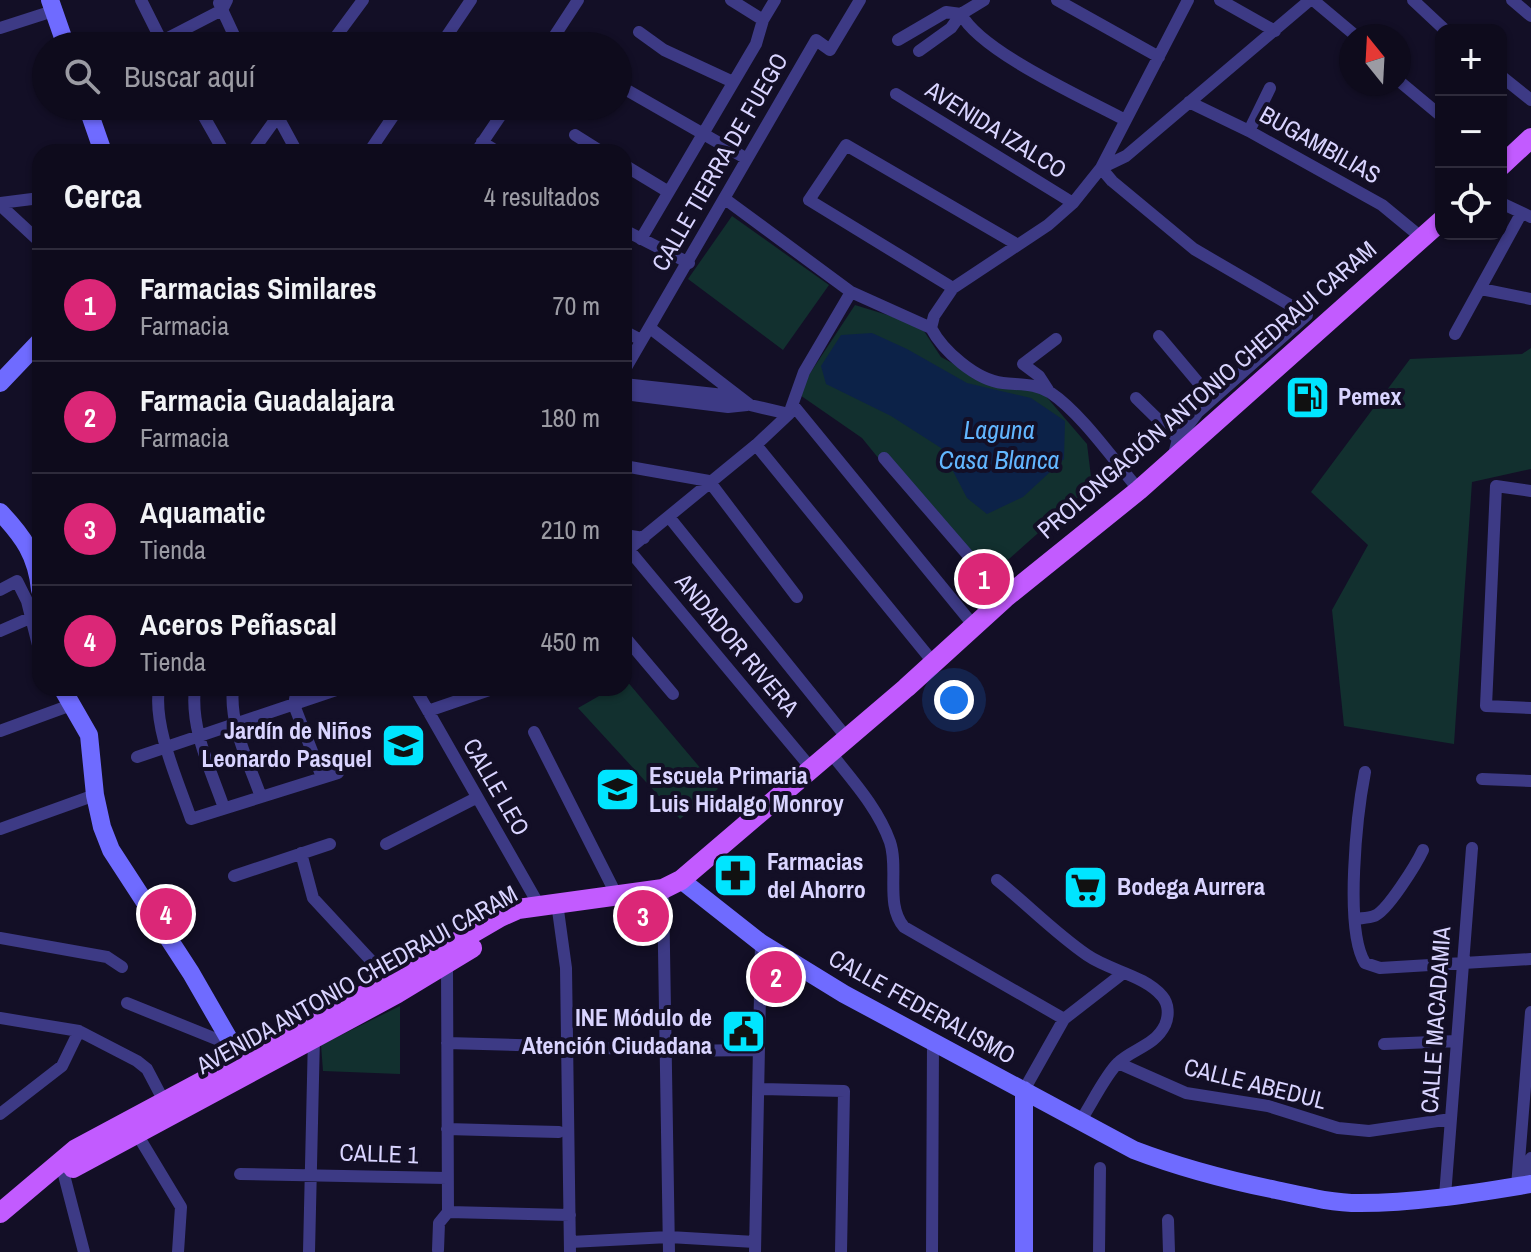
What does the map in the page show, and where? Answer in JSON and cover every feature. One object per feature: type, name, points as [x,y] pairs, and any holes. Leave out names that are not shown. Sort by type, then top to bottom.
[{"type":"main road","points":[[52,6],[61,32]]},
{"type":"main road","points":[[92,120],[101,144]]},
{"type":"main road","points":[[1507,160],[1531,138]]},
{"type":"main road","name":"PROLONGACIÓN ANTONIO CHEDRAUI CARAM","points":[[672,885],[847,738],[1005,598],[1139,490],[1435,226]]},
{"type":"main road","points":[[0,383],[32,349]]},
{"type":"main road","points":[[0,512],[27,543],[32,557]]},
{"type":"main road","points":[[66,696],[89,735],[95,795],[111,850],[191,973],[240,1059]]},
{"type":"main road","points":[[549,905],[672,885]]},
{"type":"main road","name":"CALLE FEDERALISMO","points":[[672,885],[844,994],[1134,1150],[1215,1178],[1327,1201],[1362,1203],[1526,1185]]},
{"type":"main road","name":"AVENIDA ANTONIO CHEDRAUI CARAM","points":[[314,1029],[500,917],[518,909],[549,905]]},
{"type":"main road","name":"AVENIDA ANTONIO CHEDRAUI CARAM","points":[[0,1213],[61,1169],[137,1134],[240,1059],[314,1029],[447,965],[506,927],[549,905]]},
{"type":"main road","points":[[1024,1090],[1024,1252]]},
{"type":"main road","name":"AVENIDA ANTONIO CHEDRAUI CARAM","points":[[0,1231],[61,1169],[76,1149],[168,1109]]},
{"type":"street","points":[[141,0],[157,32]]},
{"type":"street","points":[[339,32],[363,0]]},
{"type":"street","points":[[449,32],[471,0]]},
{"type":"street","points":[[558,32],[578,0]]},
{"type":"street","points":[[731,0],[763,20]]},
{"type":"street","points":[[641,239],[756,44],[763,20],[775,0]]},
{"type":"street","name":"CALLE TIERRA DE FUEGO","points":[[632,356],[816,40],[830,50],[860,0]]},
{"type":"street","points":[[919,51],[951,28],[961,14],[984,0]]},
{"type":"street","points":[[1057,0],[1159,57]]},
{"type":"street","points":[[931,328],[934,316],[953,288],[1048,225],[1073,203],[1101,168],[1188,0]]},
{"type":"street","points":[[1220,0],[1275,31]]},
{"type":"street","points":[[1101,168],[1126,156],[1311,0],[1341,24]]},
{"type":"street","points":[[1413,0],[1439,24]]},
{"type":"street","points":[[1512,0],[1531,16]]},
{"type":"street","points":[[180,32],[222,3],[233,32]]},
{"type":"street","points":[[0,28],[52,6]]},
{"type":"street","points":[[898,40],[946,12],[961,14]]},
{"type":"street","points":[[961,14],[966,24],[997,50],[1125,120]]},
{"type":"street","points":[[639,32],[664,50],[733,82]]},
{"type":"street","points":[[1507,81],[1531,100]]},
{"type":"street","points":[[1249,131],[1270,88]]},
{"type":"street","points":[[1411,91],[1435,111]]},
{"type":"street","points":[[632,93],[747,159]]},
{"type":"street","name":"AVENIDA IZALCO","points":[[896,94],[1073,203]]},
{"type":"street","name":"BUGAMBILIAS","points":[[1189,102],[1249,131],[1382,205],[1422,238]]},
{"type":"street","points":[[206,120],[219,144]]},
{"type":"street","points":[[257,144],[271,120]]},
{"type":"street","points":[[283,120],[293,144]]},
{"type":"street","points":[[374,144],[391,120]]},
{"type":"street","points":[[481,144],[497,120]]},
{"type":"street","points":[[575,135],[589,144]]},
{"type":"street","points":[[953,288],[809,200],[846,145],[1018,245]]},
{"type":"street","points":[[1101,168],[1112,181],[1194,249],[1307,315],[1186,425],[1172,461]]},
{"type":"street","points":[[632,170],[667,191]]},
{"type":"street","points":[[0,204],[32,199]]},
{"type":"street","points":[[725,199],[851,292],[931,328],[937,338],[985,378],[1000,383],[1032,385],[1050,393],[1067,406],[1139,490]]},
{"type":"street","points":[[0,204],[32,234]]},
{"type":"street","points":[[1455,334],[1526,216],[1507,206]]},
{"type":"street","points":[[632,234],[689,263]]},
{"type":"street","points":[[1481,289],[1531,299]]},
{"type":"street","points":[[632,547],[756,445],[791,409],[804,372],[851,292]]},
{"type":"street","points":[[650,328],[750,405]]},
{"type":"street","points":[[632,335],[641,340]]},
{"type":"street","points":[[1159,336],[1212,399]]},
{"type":"street","points":[[1050,393],[1039,376],[1023,364],[1056,339]]},
{"type":"street","points":[[632,385],[724,395],[750,405]]},
{"type":"street","points":[[632,395],[728,407],[750,405],[791,409],[974,626]]},
{"type":"street","points":[[1136,398],[1178,439]]},
{"type":"street","points":[[756,445],[933,662]]},
{"type":"street","points":[[884,458],[1005,598]]},
{"type":"street","points":[[632,467],[709,481],[797,597]]},
{"type":"street","points":[[1531,491],[1496,486],[1486,706],[1531,708]]},
{"type":"street","points":[[669,517],[847,738]]},
{"type":"street","points":[[632,536],[644,538]]},
{"type":"street","name":"ANDADOR RIVERA","points":[[632,558],[811,768]]},
{"type":"street","points":[[0,590],[17,581],[27,601],[32,625]]},
{"type":"street","points":[[0,631],[30,618]]},
{"type":"street","points":[[632,645],[673,694]]},
{"type":"street","points":[[0,731],[66,696]]},
{"type":"street","points":[[158,696],[167,748],[191,819],[338,773]]},
{"type":"street","points":[[194,696],[193,707],[199,736],[224,808]]},
{"type":"street","points":[[233,696],[235,724],[261,797]]},
{"type":"street","points":[[296,696],[294,705],[322,777]]},
{"type":"street","points":[[137,757],[319,696]]},
{"type":"street","name":"CALLE LEO","points":[[420,696],[472,800],[549,905]]},
{"type":"street","points":[[428,711],[472,696]]},
{"type":"street","points":[[534,732],[617,896]]},
{"type":"street","points":[[830,752],[880,819],[890,843],[895,912],[904,927],[1064,1019]]},
{"type":"street","points":[[1365,772],[1357,833],[1355,919],[1359,953],[1365,963],[1380,968],[1531,959]]},
{"type":"street","points":[[1482,779],[1531,781]]},
{"type":"street","points":[[0,829],[95,795]]},
{"type":"street","points":[[386,844],[472,800]]},
{"type":"street","points":[[234,876],[330,844]]},
{"type":"street","name":"CALLE MACADAMIA","points":[[1445,1196],[1472,848]]},
{"type":"street","points":[[1355,919],[1375,916],[1384,910],[1423,850]]},
{"type":"street","points":[[301,853],[313,898],[390,981]]},
{"type":"street","points":[[997,880],[1087,955],[1142,981],[1163,996],[1167,1004],[1164,1028],[1146,1047],[1118,1063],[1081,1120]]},
{"type":"street","points":[[669,1252],[664,1051],[672,885]]},
{"type":"street","points":[[549,905],[566,968],[570,1247],[669,1237],[755,1247],[761,943]]},
{"type":"street","points":[[0,938],[107,957],[122,967]]},
{"type":"street","points":[[438,1250],[439,1223],[448,1212],[447,965]]},
{"type":"street","points":[[1024,1090],[1064,1019],[1122,974]]},
{"type":"street","points":[[127,1003],[240,1059]]},
{"type":"street","points":[[1526,1185],[1531,1012]]},
{"type":"street","points":[[0,1018],[79,1031],[147,1069],[168,1109]]},
{"type":"street","points":[[309,1252],[314,1029]]},
{"type":"street","points":[[0,1114],[62,1066],[79,1031]]},
{"type":"street","points":[[1384,1044],[1457,1041]]},
{"type":"street","points":[[447,1043],[550,1046]]},
{"type":"street","points":[[932,1252],[933,1043]]},
{"type":"street","points":[[569,1046],[664,1051],[759,1050]]},
{"type":"street","name":"CALLE ABEDUL","points":[[1118,1063],[1186,1093],[1268,1106],[1338,1128],[1369,1131],[1451,1119]]},
{"type":"street","points":[[760,1089],[844,1091],[841,1252]]},
{"type":"street","points":[[447,1129],[559,1132]]},
{"type":"street","points":[[137,1134],[181,1207],[178,1252]]},
{"type":"street","points":[[1526,1185],[1531,1158]]},
{"type":"street","points":[[1099,1252],[1100,1168]]},
{"type":"street","points":[[61,1169],[84,1252]]},
{"type":"street","name":"CALLE 1","points":[[240,1174],[447,1178]]},
{"type":"street","points":[[448,1212],[570,1215]]},
{"type":"street","points":[[1168,1220],[1169,1252]]},
{"type":"green space","points":[[732,216],[829,285],[783,350],[688,279]]},
{"type":"green space","points":[[855,305],[920,325],[941,357],[974,375],[1044,394],[1087,444],[1092,485],[991,575],[919,508],[862,438],[797,393]]},
{"type":"green space","points":[[1531,348],[1531,469],[1472,482],[1454,744],[1344,726],[1332,610],[1368,545],[1311,492],[1410,359],[1522,354]]},
{"type":"green space","points":[[632,687],[718,789],[680,819],[578,708],[599,696],[632,696]]},
{"type":"green space","points":[[400,1006],[400,1074],[323,1071],[321,1045]]},
{"type":"water","name":"Laguna Casa Blanca","points":[[872,333],[967,383],[1031,398],[1065,421],[1064,459],[1023,497],[987,514],[967,498],[941,448],[891,416],[826,384],[821,366],[841,335]]},
{"type":"place","name":"Pemex","points":[[1307,397]]},
{"type":"place","name":"Farmacias Similares","points":[[984,579]]},
{"type":"place","name":"Jardín de Niños Leonardo Pasquel","points":[[403,745]]},
{"type":"place","name":"Escuela Primaria Luis Hidalgo Monroy","points":[[618,790]]},
{"type":"place","name":"Farmacias del Ahorro","points":[[736,876]]},
{"type":"place","name":"Bodega Aurrera","points":[[1086,887]]},
{"type":"place","name":"Aceros Peñascal","points":[[166,914]]},
{"type":"place","name":"Aquamatic","points":[[643,916]]},
{"type":"place","name":"Farmacia Guadalajara","points":[[776,977]]},
{"type":"place","name":"INE Módulo de Atención Ciudadana","points":[[743,1032]]}]
